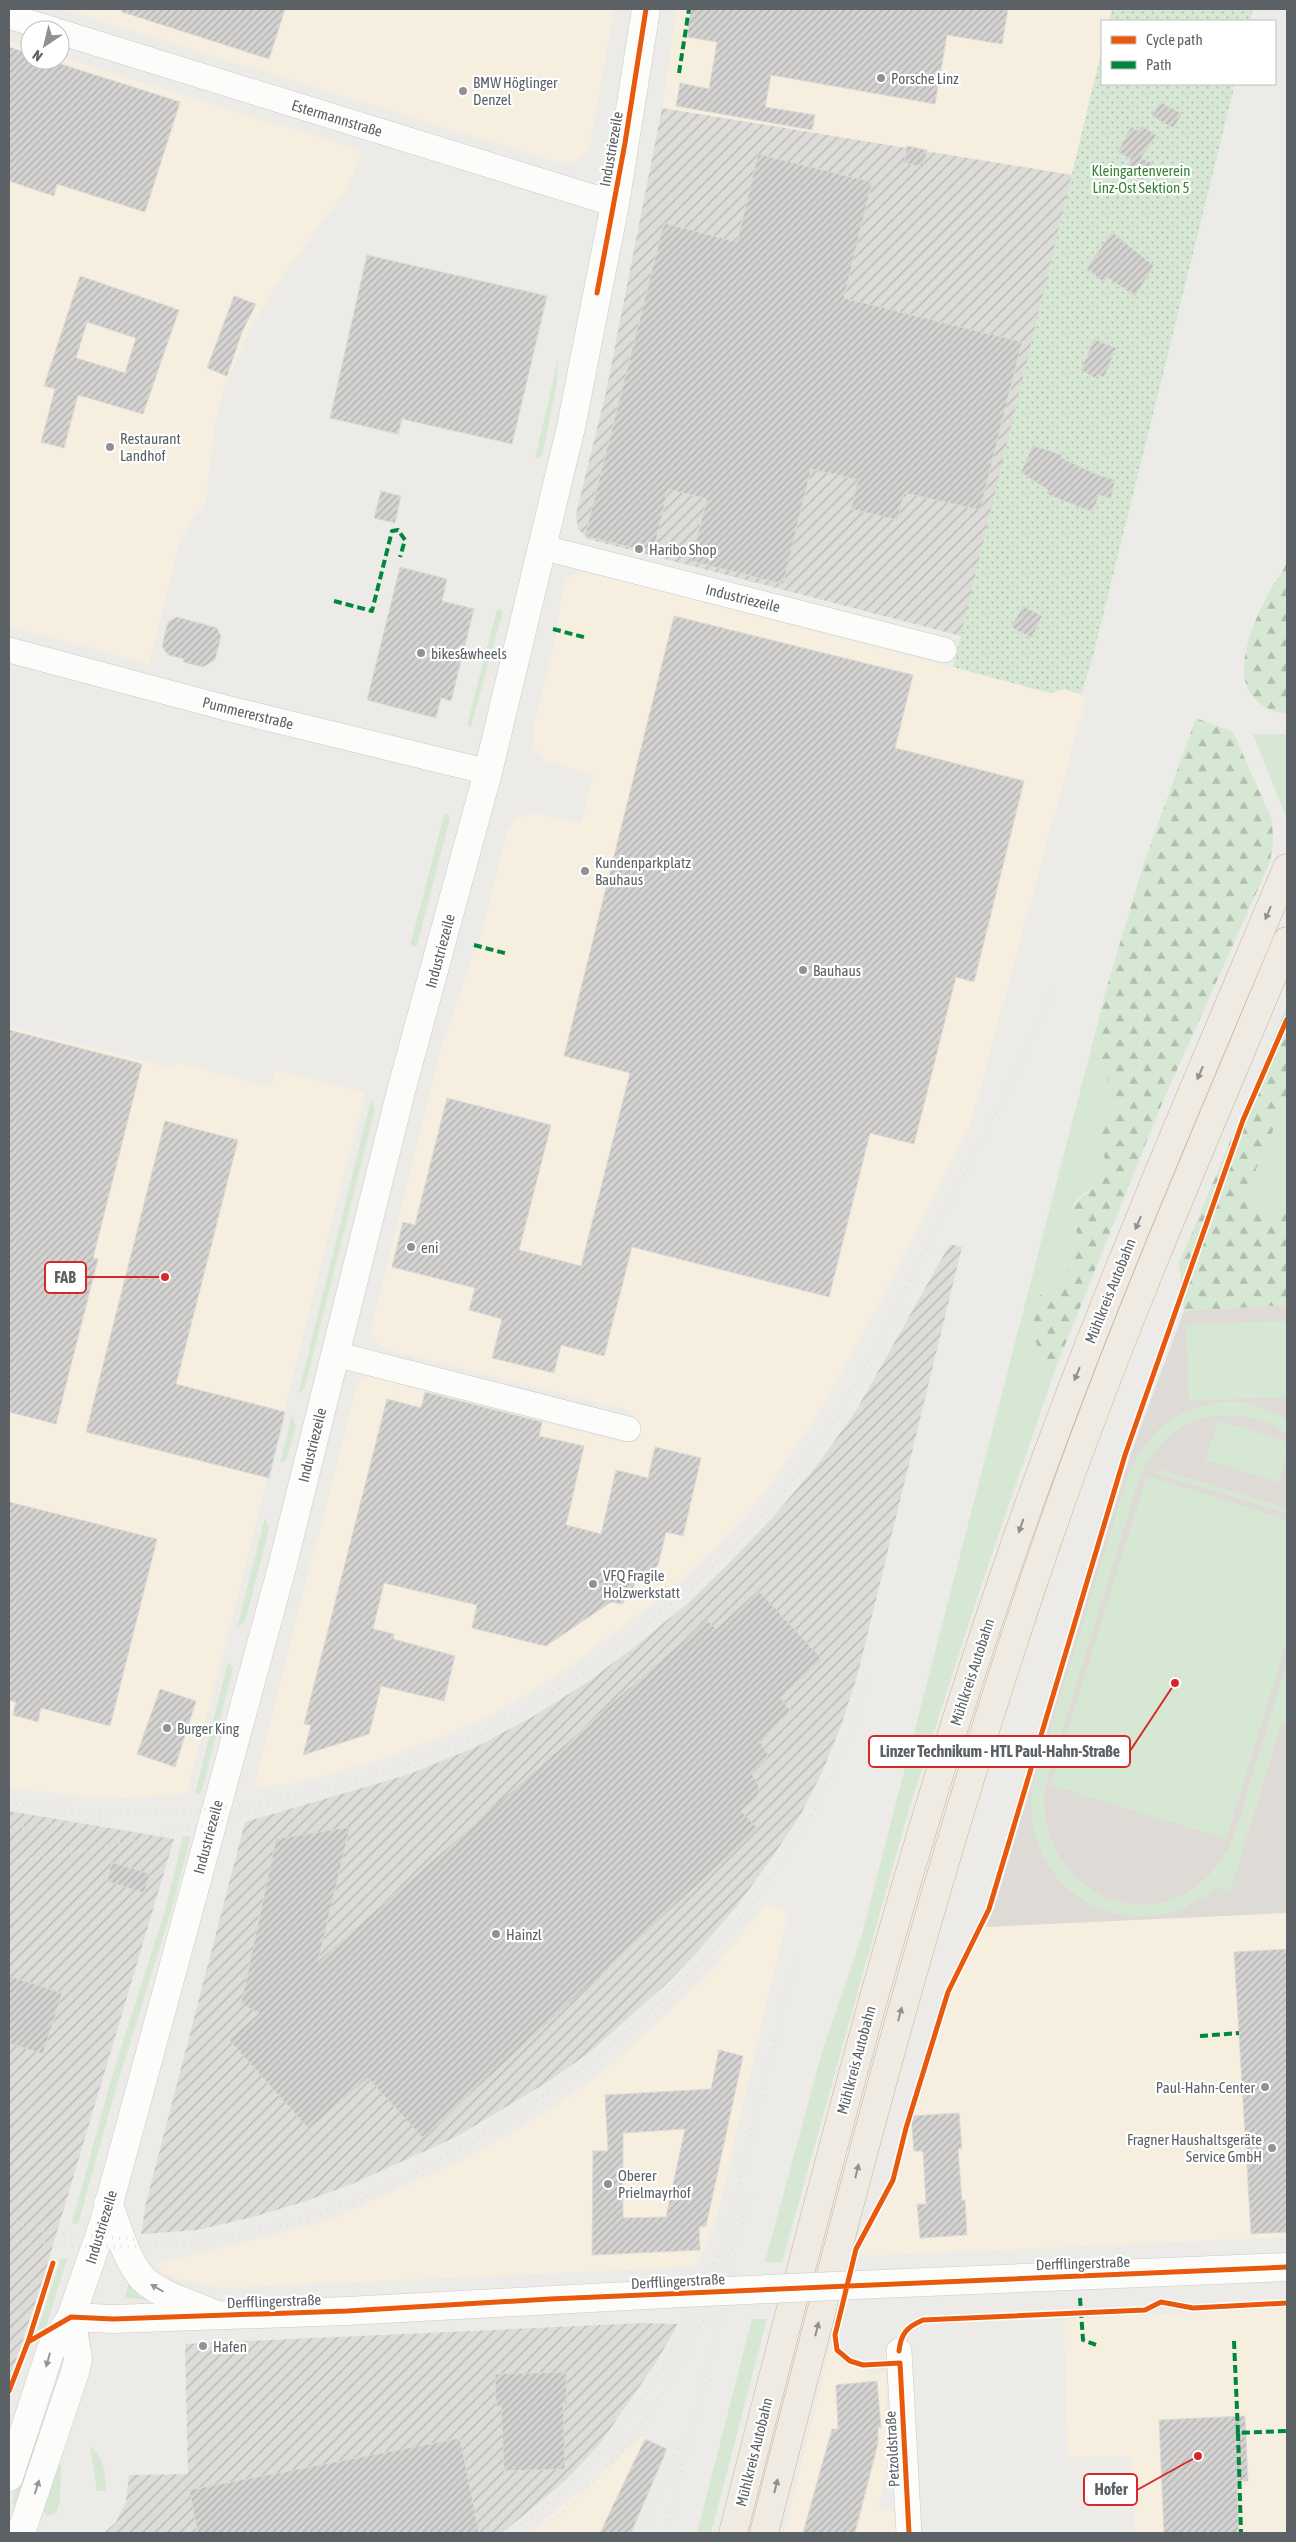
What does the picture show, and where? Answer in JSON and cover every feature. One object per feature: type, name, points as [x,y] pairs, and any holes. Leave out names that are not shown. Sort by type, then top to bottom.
[{"type":"highway","name":"Mühlkreis Autobahn","points":[[732,2533],[828,2162],[879,1977],[934,1790],[1003,1576],[1062,1412],[1108,1295],[1287,868]]},
{"type":"highway","name":"Mühlkreis Autobahn","points":[[764,2533],[870,2121],[939,1879],[989,1716],[1052,1527],[1119,1345],[1287,941]]},
{"type":"main road","name":"Industriezeile","points":[[9,2477],[51,2349],[71,2317],[96,2247],[281,1571],[401,1091],[488,772],[571,427],[615,204],[646,9]]},
{"type":"main road","name":"Derfflingerstraße","points":[[108,2204],[131,2261],[142,2278],[164,2292],[218,2315]]},
{"type":"main road","name":"Derfflingerstraße","points":[[71,2317],[113,2319],[347,2311],[684,2293],[1287,2267]]},
{"type":"main road","name":"Industriezeile","points":[[21,2533],[76,2369],[78,2358],[71,2317]]},
{"type":"street","points":[[9,16],[22,20]]},
{"type":"street","name":"Estermannstraße","points":[[70,35],[615,204]]},
{"type":"street","name":"Industriezeile","points":[[541,547],[944,650]]},
{"type":"street","name":"Pummererstraße","points":[[9,650],[230,709],[488,772]]},
{"type":"street","points":[[335,1354],[628,1429]]},
{"type":"street","name":"Petzoldstraße","points":[[900,2350],[908,2533]]},
{"type":"shaded area","name":"BMW Höglinger Denzel","points":[[62,9],[614,9],[590,146],[585,154],[575,161],[559,163]]},
{"type":"shaded area","name":"Porsche Linz","points":[[677,9],[1112,9],[1109,20],[1101,20],[1101,53],[1072,175],[662,108]]},
{"type":"shaded area","points":[[9,41],[20,45],[20,70],[70,70],[70,60],[363,151],[347,189],[286,271],[253,322],[229,377],[221,397],[214,428],[206,502],[189,524],[179,545],[149,664],[9,626]]},
{"type":"shaded area","points":[[662,108],[1072,175],[961,636],[588,539],[578,529],[576,514],[606,392]]},
{"type":"shaded area","points":[[578,573],[593,573],[1050,693],[1064,689],[1086,698],[970,1126],[882,1298],[818,1415],[762,1497],[721,1543],[681,1581],[567,1669],[485,1718],[387,1757],[332,1774],[287,1784],[254,1786],[355,1392],[360,1380],[365,1377],[375,1378],[624,1443],[634,1412],[388,1350],[377,1344],[371,1331],[441,1048],[482,930],[507,832],[516,819],[531,813],[581,823],[593,776],[544,760],[536,751],[533,742],[533,730],[552,656],[565,578]]},
{"type":"shaded area","points":[[9,1027],[174,1068],[176,1062],[271,1087],[275,1070],[365,1093],[187,1794],[104,1799],[9,1788]]},
{"type":"shaded area","points":[[950,1244],[962,1247],[858,1673],[841,1726],[822,1772],[801,1814],[736,1907],[698,1951],[664,1986],[590,2052],[546,2083],[456,2137],[352,2184],[303,2202],[253,2217],[197,2230],[141,2234],[146,2203],[245,1822],[410,1774],[478,1746],[534,1716],[589,1681],[687,1604],[775,1515],[821,1460],[857,1409]]},
{"type":"shaded area","points":[[1287,1305],[1287,1913],[986,1927],[994,1909],[1130,1456],[1184,1311]]},
{"type":"shaded area","points":[[9,1811],[174,1839],[43,2279],[9,2382]]},
{"type":"shaded area","points":[[767,1903],[788,1912],[715,2224],[696,2267],[223,2288],[179,2279],[164,2273],[154,2264],[268,2237],[332,2219],[459,2162],[511,2134],[557,2105],[602,2072],[651,2029],[720,1961]]},
{"type":"shaded area","points":[[1287,1913],[1287,2237],[860,2256],[866,2239],[897,2181],[910,2130],[952,1993],[963,1967],[986,1927]]},
{"type":"shaded area","points":[[1287,2308],[1287,2533],[1135,2533],[1131,2456],[1068,2457],[1064,2319]]},
{"type":"shaded area","points":[[644,2323],[678,2324],[655,2364],[599,2445],[566,2480],[502,2533],[104,2533],[116,2522],[126,2502],[129,2475],[188,2474],[185,2344]]},
{"type":"shaded area","points":[[831,2344],[835,2354],[841,2361],[867,2370],[867,2375],[886,2373],[888,2455],[879,2507],[898,2513],[899,2533],[785,2533]]},
{"type":"shaded area","points":[[642,2436],[666,2450],[620,2533],[528,2533],[580,2492]]},
{"type":"green space","points":[[1112,9],[1253,9],[1250,20],[1109,20]]},
{"type":"green space","name":"Kleingartenverein Linz-Ost Sektion 5","points":[[1101,53],[1101,85],[1235,85],[1092,660],[1081,694],[1064,689],[1050,693],[953,667]]},
{"type":"green space","points":[[558,360],[557,383],[542,456],[535,458]]},
{"type":"green space","points":[[1287,561],[1287,713],[1269,709],[1257,702],[1247,687],[1244,673],[1248,642],[1253,627],[1266,598],[1285,568]]},
{"type":"green space","points":[[497,609],[503,611],[471,727],[467,725]]},
{"type":"green space","points":[[1196,718],[1233,732],[1272,820],[1273,842],[1270,862],[1160,1108],[1056,1367],[1042,1357],[1034,1338],[1034,1303],[1040,1295],[1064,1278],[1079,1251],[1080,1240],[1070,1215],[1078,1201],[1101,1181],[1104,1175],[1105,1158],[1100,1142],[1100,1130],[1115,1097],[1117,1084],[1109,1082],[1099,1063],[1097,1026],[1144,863]]},
{"type":"green space","points":[[1253,734],[1287,734],[1287,820]]},
{"type":"green space","points":[[449,814],[450,818],[417,946],[410,946],[444,815]]},
{"type":"green space","points":[[1287,1006],[1287,1098],[1252,1179],[1245,1202],[1265,1212],[1287,1212],[1287,1305],[1184,1311],[1179,1263]]},
{"type":"green space","points":[[1097,1026],[1099,1063],[1117,1084],[1117,1095],[1105,1119],[1101,1144],[1106,1161],[1104,1176],[1096,1187],[1085,1192],[1075,1202],[1070,1215],[1080,1240],[1079,1251],[1064,1278],[1040,1295],[1042,1357],[1056,1367],[979,1592],[909,1809],[782,2262],[765,2262],[822,2052],[861,1938]]},
{"type":"green space","points":[[1287,1098],[1287,1212],[1275,1213],[1260,1210],[1245,1203],[1252,1179]]},
{"type":"green space","points":[[371,1100],[375,1109],[305,1387],[298,1395]]},
{"type":"green space","points":[[1287,1321],[1287,1397],[1189,1401],[1186,1325]]},
{"type":"green space","points":[[1230,1401],[1249,1403],[1287,1419],[1287,1434],[1261,1420],[1246,1417],[1231,1415],[1201,1419],[1187,1424],[1168,1436],[1146,1465],[1139,1478],[1045,1788],[1046,1822],[1057,1852],[1075,1876],[1099,1894],[1126,1903],[1155,1904],[1184,1894],[1211,1873],[1227,1851],[1233,1838],[1287,1661],[1287,1723],[1282,1722],[1230,1892],[1218,1888],[1219,1885],[1187,1906],[1153,1916],[1120,1914],[1089,1903],[1063,1884],[1044,1857],[1033,1824],[1033,1785],[1129,1473],[1137,1457],[1146,1443],[1157,1432],[1181,1414],[1196,1408]]},
{"type":"green space","points":[[292,1415],[296,1427],[286,1461],[280,1463]]},
{"type":"green space","points":[[1218,1420],[1287,1442],[1287,1455],[1279,1482],[1206,1460]]},
{"type":"green space","points":[[1159,1469],[1287,1508],[1287,1513],[1158,1474]]},
{"type":"green space","points":[[1147,1476],[1287,1520],[1287,1640],[1226,1839],[1051,1785]]},
{"type":"green space","points":[[265,1518],[269,1529],[245,1622],[237,1628]]},
{"type":"green space","points":[[228,1662],[233,1669],[201,1794],[195,1794]]},
{"type":"green space","points":[[191,1836],[171,1912],[117,2085],[78,2224],[72,2223],[110,2083],[165,1910],[183,1837]]},
{"type":"green space","points":[[61,2258],[67,2259],[45,2330],[41,2333],[38,2329]]},
{"type":"green space","points":[[130,2277],[150,2297],[149,2300],[125,2298]]},
{"type":"green space","points":[[752,2319],[767,2319],[711,2533],[697,2533]]},
{"type":"green space","points":[[39,2434],[41,2435],[17,2510],[12,2502],[30,2445]]},
{"type":"green space","points":[[90,2447],[101,2461],[105,2473],[106,2491],[97,2491]]},
{"type":"green space","points":[[57,2463],[61,2466],[60,2500],[56,2513],[47,2516],[42,2507]]},
{"type":"building","points":[[122,9],[285,9],[269,59],[122,12]]},
{"type":"building","points":[[691,9],[1008,9],[1002,44],[947,35],[935,104],[771,75],[765,107],[815,115],[812,130],[676,106],[680,83],[709,89],[717,42],[687,37]]},
{"type":"building","points":[[9,47],[20,51],[20,70],[70,70],[70,67],[180,102],[145,212],[57,184],[54,196],[9,181]]},
{"type":"building","points":[[1161,102],[1182,114],[1173,128],[1152,116]]},
{"type":"building","points":[[1142,126],[1156,135],[1141,158],[1152,163],[1143,181],[1125,171],[1131,159],[1118,152],[1131,127],[1138,131]]},
{"type":"building","points":[[907,146],[927,150],[923,167],[904,163]]},
{"type":"building","points":[[758,154],[872,182],[844,298],[1022,342],[980,510],[904,493],[897,520],[851,509],[858,480],[811,469],[783,584],[691,561],[707,499],[668,489],[653,553],[585,536],[664,223],[737,242]]},
{"type":"building","points":[[1112,232],[1154,266],[1135,296],[1107,277],[1104,282],[1086,269]]},
{"type":"building","points":[[367,255],[547,296],[512,444],[402,419],[398,434],[330,418]]},
{"type":"building","points":[[80,276],[179,310],[143,414],[78,395],[64,448],[41,442],[55,389],[44,386]],"holes":[[[87,322],[136,338],[125,373],[76,358]]]},
{"type":"building","points":[[234,296],[256,304],[242,332],[227,376],[207,368]]},
{"type":"building","points":[[1094,339],[1116,348],[1104,377],[1097,375],[1095,378],[1081,370]]},
{"type":"building","points":[[1033,445],[1062,455],[1061,458],[1098,475],[1115,480],[1111,498],[1099,495],[1093,512],[1046,494],[1048,490],[1021,472]]},
{"type":"building","points":[[381,491],[401,496],[395,523],[374,518]]},
{"type":"building","name":"bikes&wheels","points":[[400,567],[447,579],[442,601],[474,609],[451,701],[441,698],[436,718],[367,700]]},
{"type":"building","points":[[1023,606],[1042,616],[1032,638],[1011,627]]},
{"type":"building","name":"Bauhaus","points":[[674,616],[913,675],[895,748],[1024,781],[974,982],[956,977],[914,1144],[870,1133],[829,1297],[632,1247],[604,1356],[561,1345],[554,1373],[492,1358],[502,1319],[469,1310],[475,1288],[392,1267],[403,1222],[415,1225],[447,1098],[551,1125],[519,1250],[581,1266],[630,1073],[564,1056]]},
{"type":"building","points":[[177,617],[217,628],[221,636],[215,660],[203,667],[183,662],[184,659],[168,655],[162,646],[168,622]]},
{"type":"building","points":[[9,1030],[142,1064],[93,1258],[98,1259],[56,1424],[9,1412]]},
{"type":"building","points":[[165,1121],[238,1140],[176,1384],[285,1412],[269,1478],[86,1432]]},
{"type":"building","points":[[425,1392],[542,1422],[539,1436],[584,1446],[566,1525],[601,1534],[616,1470],[648,1478],[655,1447],[701,1458],[683,1536],[666,1532],[658,1565],[643,1579],[636,1577],[633,1590],[622,1604],[611,1602],[546,1646],[472,1628],[477,1605],[384,1583],[373,1629],[394,1634],[393,1639],[455,1656],[444,1701],[381,1686],[369,1734],[303,1755],[311,1725],[304,1724],[387,1399],[421,1408]]},
{"type":"building","points":[[9,1502],[157,1539],[110,1726],[41,1708],[38,1722],[13,1715],[16,1702],[9,1700]]},
{"type":"building","name":"Hainzl","points":[[758,1590],[822,1659],[780,1698],[791,1711],[759,1740],[768,1754],[765,1762],[752,1775],[758,1784],[759,1792],[756,1798],[741,1811],[758,1829],[423,2138],[368,2078],[309,2129],[229,2040],[259,2013],[241,2004],[276,1839],[350,1827],[318,1961],[707,1620],[716,1629]]},
{"type":"building","name":"Burger King","points":[[160,1689],[196,1701],[175,1767],[137,1754]]},
{"type":"building","points":[[112,1862],[150,1874],[144,1893],[107,1881]]},
{"type":"building","name":"Paul-Hahn-Center","points":[[1287,1949],[1287,2232],[1251,2234],[1234,1952]]},
{"type":"building","points":[[9,1976],[62,1993],[43,2054],[9,2043]]},
{"type":"building","points":[[719,2050],[743,2056],[706,2226],[699,2227],[700,2250],[592,2255],[593,2151],[608,2151],[605,2095],[711,2089]],"holes":[[[685,2129],[666,2217],[623,2218],[623,2133]]]},
{"type":"building","points":[[959,2113],[962,2149],[958,2149],[962,2201],[965,2200],[967,2235],[920,2238],[917,2204],[926,2204],[923,2151],[914,2151],[911,2116]]},
{"type":"building","points":[[566,2372],[567,2404],[563,2404],[565,2469],[504,2471],[501,2406],[496,2406],[495,2374]]},
{"type":"building","points":[[877,2381],[881,2428],[878,2427],[878,2443],[855,2533],[803,2533],[832,2429],[838,2429],[836,2385]]},
{"type":"building","points":[[1245,2416],[1248,2481],[1237,2481],[1239,2533],[1164,2533],[1159,2420]]},
{"type":"building","points":[[460,2438],[479,2533],[198,2533],[189,2490]]},
{"type":"building","points":[[645,2439],[667,2449],[631,2533],[600,2533]]},
{"type":"railway","points":[[9,1802],[75,1810],[142,1812],[209,1809],[276,1800],[341,1785],[405,1765],[467,1739],[527,1709],[580,1675],[613,1650],[680,1596],[732,1548],[765,1514],[816,1448],[874,1352],[1013,1078],[1052,991]]},
{"type":"railway","points":[[9,2240],[91,2247],[132,2247],[173,2244],[255,2232],[295,2222],[377,2192],[438,2161],[498,2125],[551,2090],[603,2051],[653,2009],[700,1963],[743,1915],[782,1863],[816,1807],[848,1740],[868,1674]]},
{"type":"railway","points":[[9,1862],[75,1853],[212,1823],[272,1806]]},
{"type":"railway","points":[[9,1830],[108,1818]]},
{"type":"railway","points":[[509,2533],[546,2504],[580,2473],[611,2439],[665,2363],[688,2323],[707,2281],[732,2214],[796,1959]]},
{"type":"railway","points":[[535,2533],[576,2499],[612,2462],[643,2422],[671,2380],[717,2288],[753,2191]]},
{"type":"railway","points":[[9,2221],[53,2233],[145,2240]]},
{"type":"railway","points":[[665,2533],[734,2265]]},
{"type":"railway","points":[[642,2533],[684,2436]]},
{"type":"marked path","points":[[679,73],[689,9]]},
{"type":"marked path","points":[[334,601],[372,611],[392,531],[398,530],[405,540],[400,557]]},
{"type":"marked path","points":[[553,629],[587,638]]},
{"type":"marked path","points":[[474,945],[508,954]]},
{"type":"marked path","points":[[1200,2036],[1239,2033]]},
{"type":"marked path","points":[[1205,2143],[1245,2141]]},
{"type":"marked path","points":[[1080,2298],[1083,2340],[1099,2346]]},
{"type":"marked path","points":[[1234,2341],[1238,2433],[1287,2431]]},
{"type":"marked path","points":[[1238,2433],[1241,2533]]},
{"type":"cycle path","points":[[597,293],[625,143],[646,9]]},
{"type":"cycle path","points":[[909,2533],[900,2363],[863,2365],[850,2361],[837,2350],[835,2335],[856,2249],[893,2180],[906,2128],[948,1992],[989,1909],[1125,1455],[1243,1120],[1287,1019]]},
{"type":"cycle path","points":[[9,2391],[28,2342],[53,2263]]},
{"type":"cycle path","points":[[28,2342],[71,2317],[113,2319],[347,2311],[550,2299],[1287,2267]]},
{"type":"cycle path","points":[[899,2351],[901,2340],[906,2331],[923,2320],[1145,2310],[1161,2302],[1193,2308],[1287,2303]]},
{"type":"place","name":"Porsche Linz","points":[[881,78]]},
{"type":"place","name":"BMW Höglinger Denzel","points":[[463,91]]},
{"type":"place","name":"Restaurant Landhof","points":[[110,447]]},
{"type":"place","name":"Haribo Shop","points":[[639,549]]},
{"type":"place","name":"bikes&wheels","points":[[421,653]]},
{"type":"place","name":"Kundenparkplatz Bauhaus","points":[[585,871]]},
{"type":"place","name":"Bauhaus","points":[[803,970]]},
{"type":"place","name":"eni","points":[[411,1247]]},
{"type":"place","name":"FAB","points":[[165,1277]]},
{"type":"place","name":"VFQ Fragile Holzwerkstatt","points":[[593,1584]]},
{"type":"place","name":"Linzer Technikum - HTL Paul-Hahn-Straße","points":[[1175,1683]]},
{"type":"place","name":"Burger King","points":[[167,1728]]},
{"type":"place","name":"Hainzl","points":[[496,1934]]},
{"type":"place","name":"Paul-Hahn-Center","points":[[1265,2087]]},
{"type":"place","name":"Fragner Haushaltsgeräte Service GmbH","points":[[1272,2148]]},
{"type":"place","name":"Oberer Prielmayrhof","points":[[608,2184]]},
{"type":"place","name":"Hafen","points":[[203,2346]]},
{"type":"place","name":"Hofer","points":[[1198,2456]]}]
